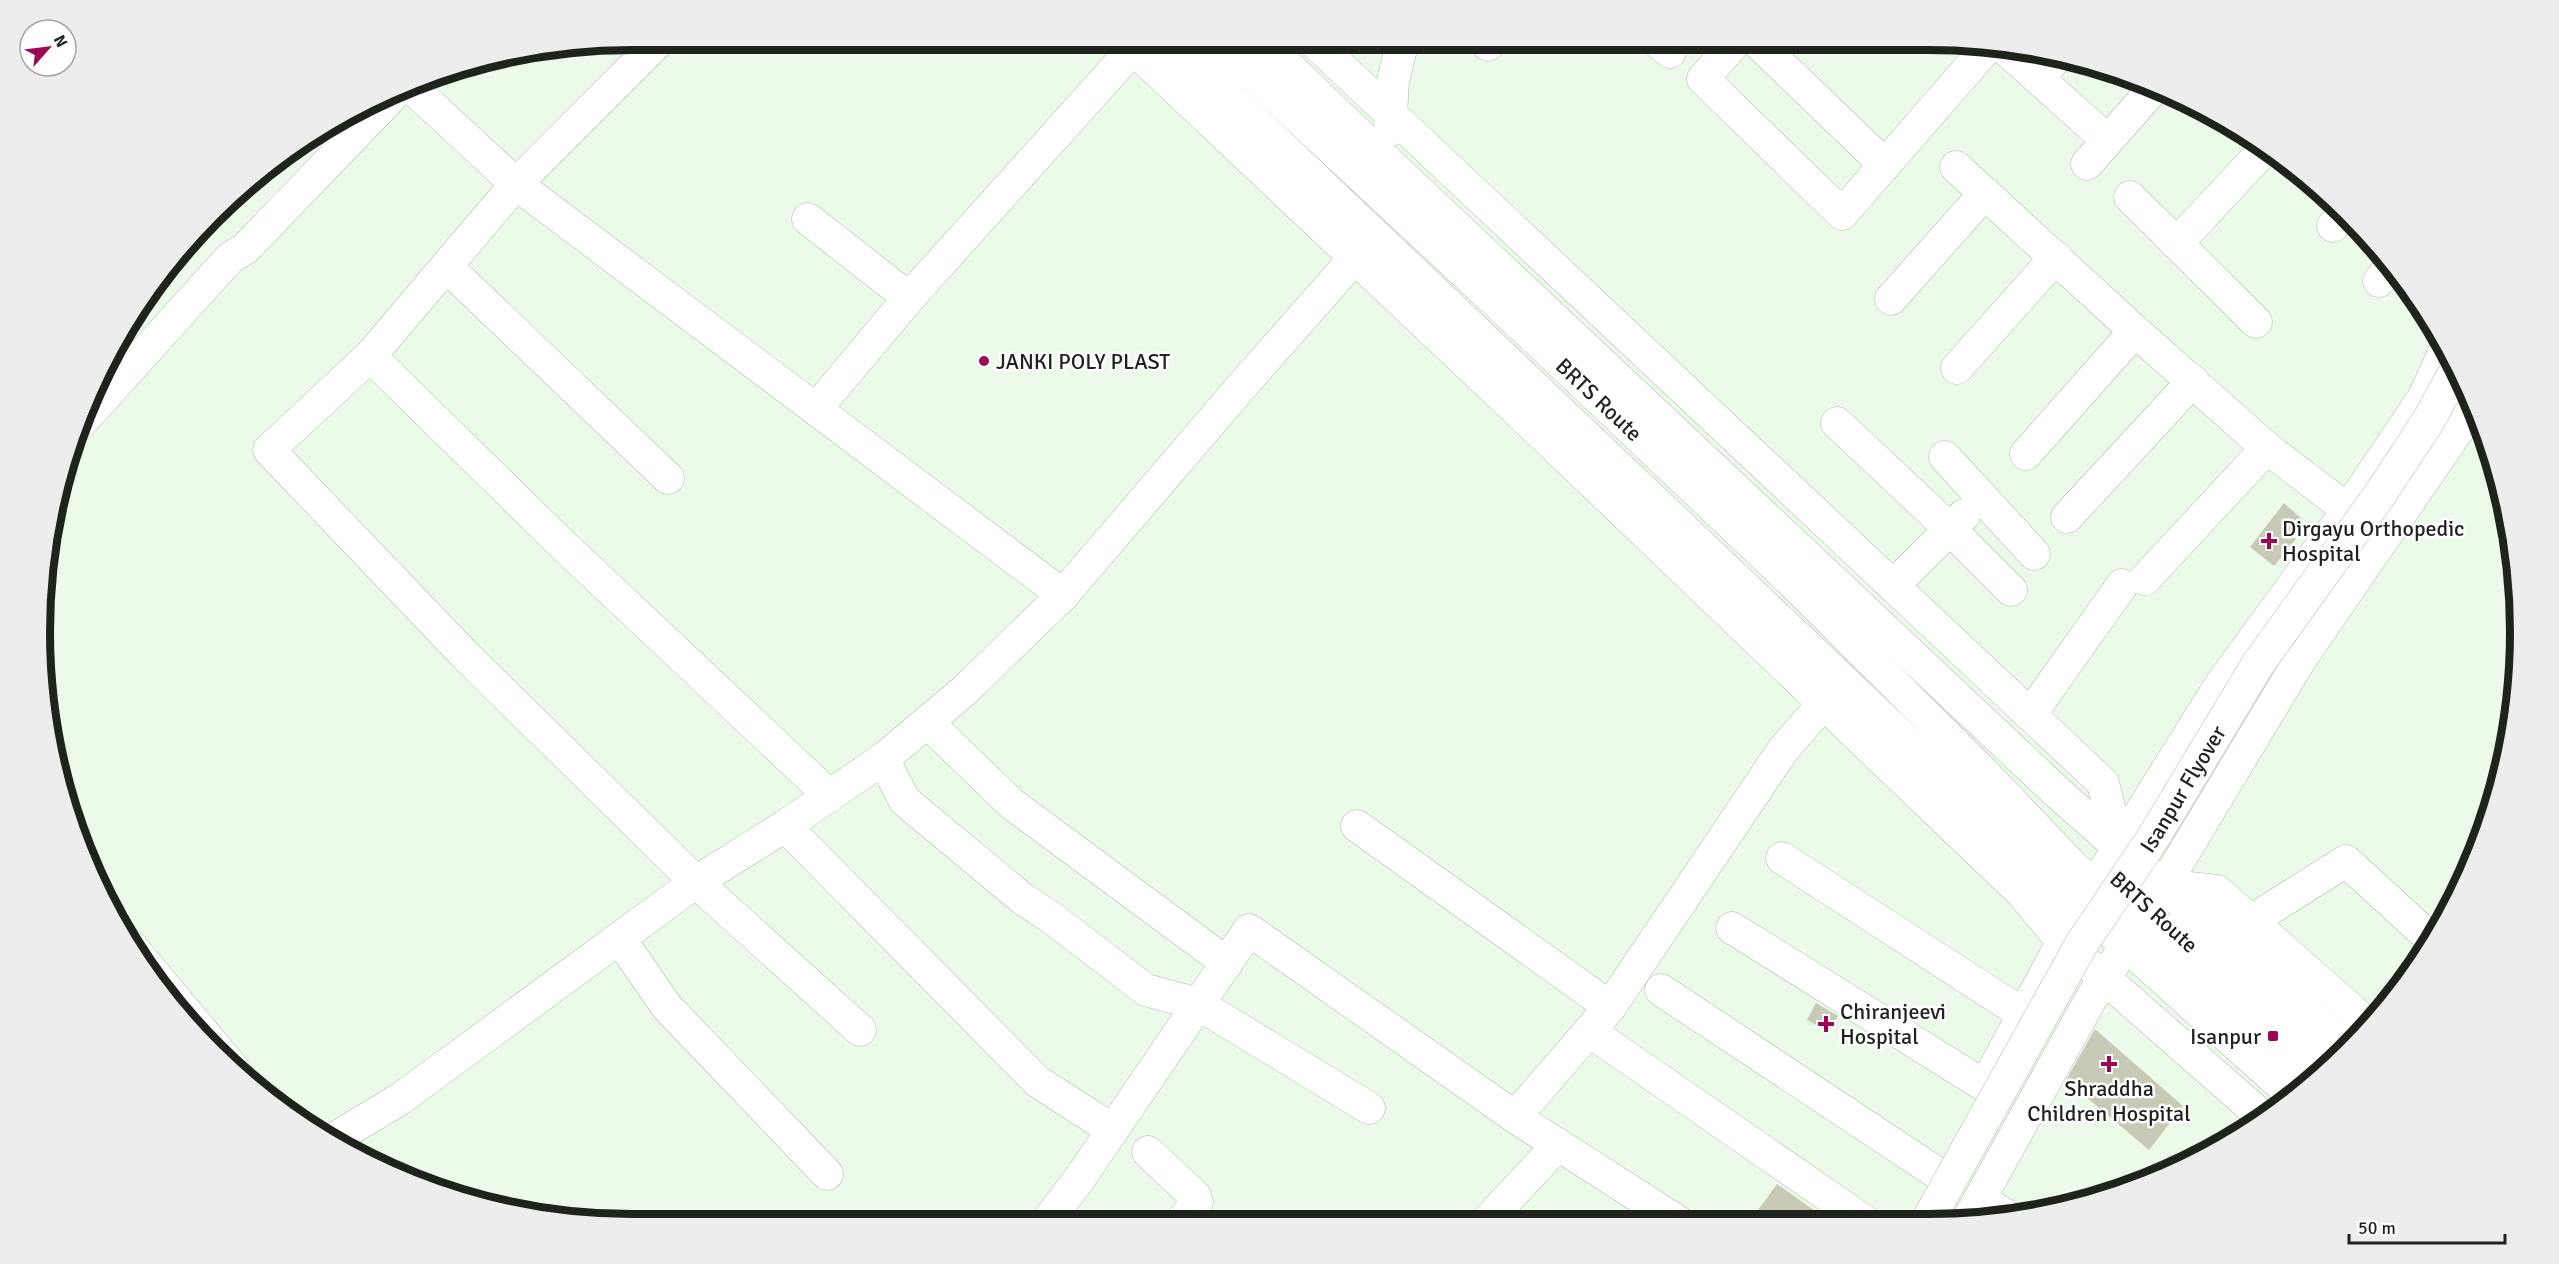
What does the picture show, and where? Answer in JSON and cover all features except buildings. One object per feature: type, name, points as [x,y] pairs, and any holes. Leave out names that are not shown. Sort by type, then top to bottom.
[{"type":"main road","points":[[1178,49],[1365,247],[2144,916],[2340,1043]]},
{"type":"main road","points":[[1271,49],[1389,164],[2057,792],[2100,877],[2144,916],[2288,1089]]},
{"type":"main road","name":"Isanpur Flyover","points":[[1931,1214],[2081,945],[2153,838],[2258,664],[2381,493],[2430,418],[2451,379]]},
{"type":"main road","name":"Isanpur Flyover","points":[[1946,1214],[2092,952],[2164,845],[2269,671],[2391,500],[2441,425],[2458,394]]},
{"type":"street","points":[[651,49],[516,184],[370,356],[269,450],[463,653],[696,882],[860,1030]]},
{"type":"street","points":[[816,409],[1124,49]]},
{"type":"street","points":[[1134,49],[1365,247],[1530,423],[2021,892],[2062,941],[2257,1112]]},
{"type":"street","name":"BRTS Route","points":[[1225,49],[1792,582],[1977,766],[2049,843],[2100,877]]},
{"type":"street","points":[[1321,49],[2217,891],[2362,1019]]},
{"type":"street","points":[[1389,164],[1393,81],[1402,49]]},
{"type":"street","points":[[1729,49],[1703,79],[1842,214],[1980,52]]},
{"type":"street","points":[[1764,49],[1885,165]]},
{"type":"street","points":[[2016,56],[2048,67],[2108,140]]},
{"type":"street","points":[[416,91],[516,184],[1063,595]]},
{"type":"street","points":[[2087,164],[2149,94]]},
{"type":"street","points":[[95,408],[230,258],[246,248],[382,106]]},
{"type":"street","points":[[2177,243],[2259,154]]},
{"type":"street","points":[[1956,167],[2134,331],[2267,448],[2348,510]]},
{"type":"street","points":[[1891,299],[1985,193]]},
{"type":"street","points":[[2130,197],[2256,322]]},
{"type":"street","points":[[808,219],[909,298]]},
{"type":"street","points":[[340,1135],[400,1100],[696,882],[785,826],[884,759],[964,691],[1063,595],[1241,387],[1365,247]]},
{"type":"street","points":[[1956,368],[2056,257]]},
{"type":"street","points":[[447,267],[668,478]]},
{"type":"street","points":[[1554,320],[1578,291]]},
{"type":"street","points":[[2026,454],[2134,331]]},
{"type":"street","points":[[370,356],[564,545],[830,796]]},
{"type":"street","points":[[1914,1214],[2062,941],[2100,877],[2221,684],[2348,510],[2424,397],[2441,359]]},
{"type":"street","points":[[2067,517],[2193,381]]},
{"type":"street","points":[[1974,1210],[2105,977],[2300,660],[2405,509],[2467,414]]},
{"type":"street","points":[[1837,423],[2011,590]]},
{"type":"street","points":[[2030,716],[2134,582],[2267,448]]},
{"type":"street","points":[[1945,457],[2034,555]]},
{"type":"street","points":[[1893,586],[1949,528],[1983,498]]},
{"type":"street","points":[[1515,1117],[1610,1007],[1783,750],[1823,704]]},
{"type":"street","points":[[927,723],[1012,804],[1227,963]]},
{"type":"street","points":[[884,759],[905,801],[1023,899],[1052,918],[1146,990],[1198,1004],[1369,1108]]},
{"type":"street","points":[[2100,877],[2103,783]]},
{"type":"street","points":[[1357,825],[1610,1007]]},
{"type":"street","points":[[785,826],[1038,1083],[1113,1130]]},
{"type":"street","points":[[1782,858],[2023,1014]]},
{"type":"street","points":[[2251,921],[2346,861],[2425,933]]},
{"type":"street","points":[[2021,892],[2100,877]]},
{"type":"street","points":[[2144,916],[2217,891]]},
{"type":"street","name":"BRTS Route","points":[[2144,916],[2320,1061]]},
{"type":"street","name":"BRTS Route","points":[[2144,916],[2302,1077]]},
{"type":"street","points":[[1732,928],[1985,1086]]},
{"type":"street","points":[[1052,1214],[1113,1130],[1249,930],[1515,1117],[1666,1214]]},
{"type":"street","points":[[620,939],[667,1007],[827,1174]]},
{"type":"street","points":[[1661,990],[1937,1173]]},
{"type":"street","points":[[1589,1031],[1854,1214]]},
{"type":"street","points":[[1494,1214],[1558,1145]]},
{"type":"street","points":[[1148,1152],[1195,1196],[1197,1202],[1187,1214]]},
{"type":"place","name":"JANKI POLY PLAST","points":[[984,361]]},
{"type":"place","name":"Dirgayu Orthopedic Hospital","points":[[2269,541]]},
{"type":"place","name":"Chiranjeevi Hospital","points":[[1826,1024]]},
{"type":"place","name":"Isanpur","points":[[2273,1036]]},
{"type":"place","name":"Shraddha Children Hospital","points":[[2109,1064]]}]
